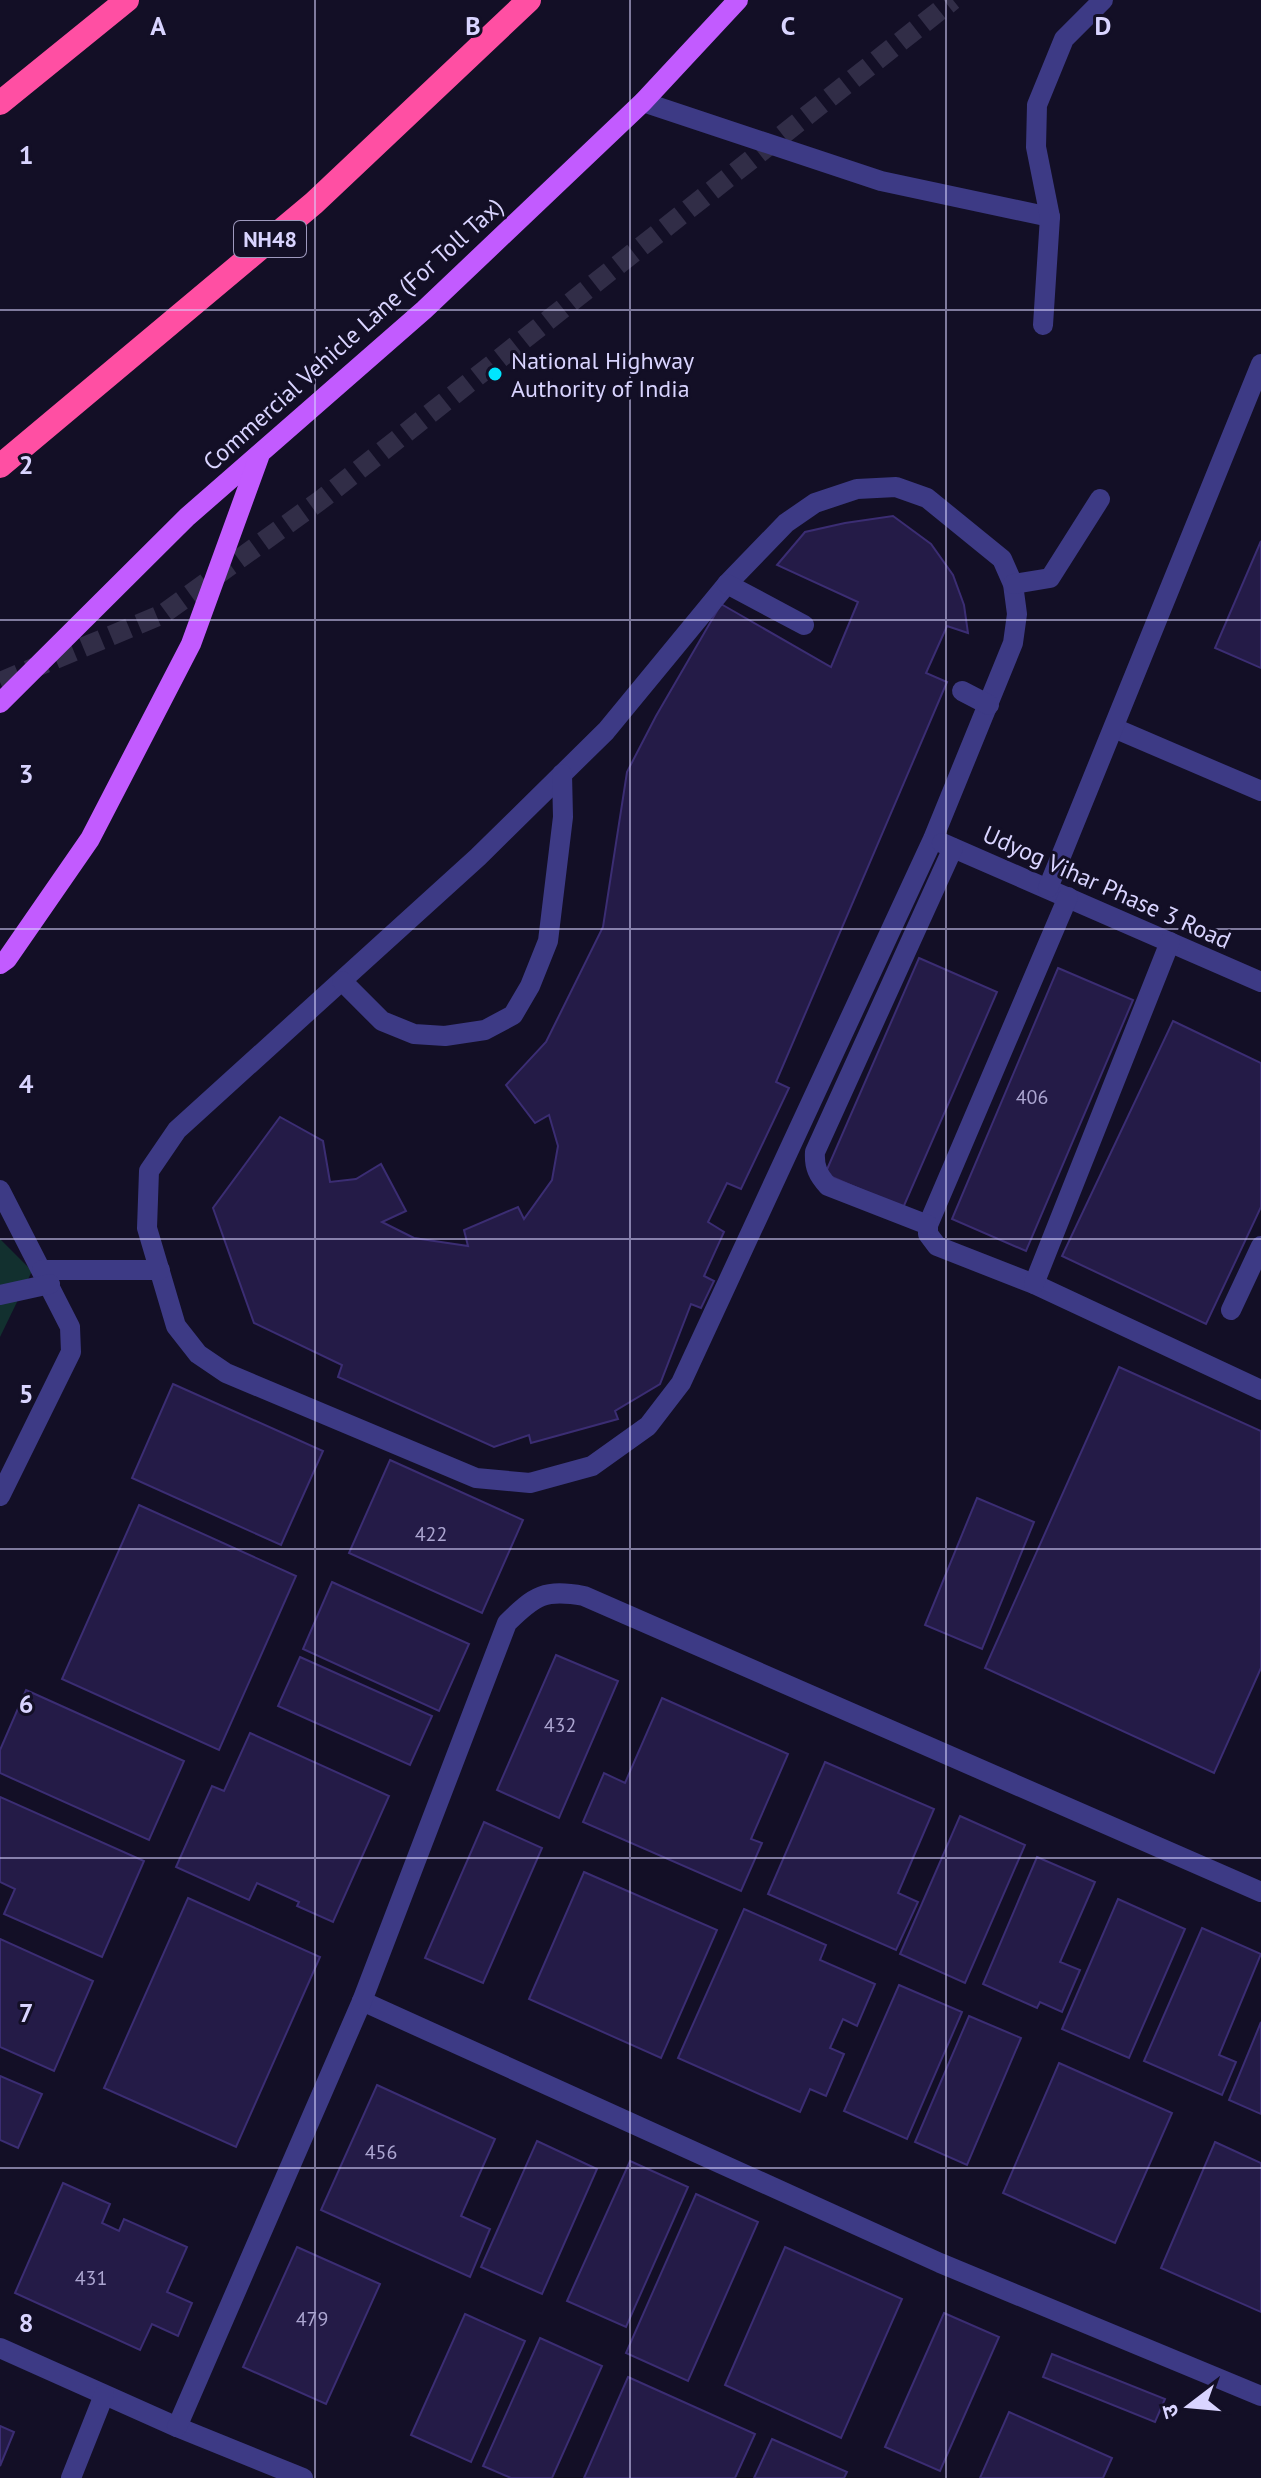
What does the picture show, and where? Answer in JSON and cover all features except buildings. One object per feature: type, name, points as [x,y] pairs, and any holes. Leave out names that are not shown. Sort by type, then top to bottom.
[{"type":"highway","points":[[0,103],[127,0]]},
{"type":"highway","name":"NH48","points":[[0,466],[314,203],[529,0]]},
{"type":"main road","name":"Commercial Vehicle Lane (For Toll Tax)","points":[[0,703],[187,517],[424,310],[643,102],[738,0]]},
{"type":"main road","points":[[0,964],[7,959],[90,839],[191,644],[261,453]]},
{"type":"street","points":[[1043,325],[1050,217],[1036,147],[1037,105],[1064,39],[1103,0]]},
{"type":"street","points":[[643,102],[881,181],[1050,217]]},
{"type":"street","points":[[1048,888],[1261,364]]},
{"type":"street","points":[[928,1225],[828,1186],[817,1175],[815,1152],[942,843],[1013,643],[1017,614],[1013,584],[1002,559],[927,498],[896,487],[857,489],[815,503],[786,523],[727,584],[606,731],[478,857],[177,1130],[149,1171],[147,1228],[176,1326],[198,1354],[226,1373],[476,1478],[530,1483],[592,1466],[648,1426],[681,1383],[942,843]]},
{"type":"street","points":[[1013,584],[1050,578],[1100,499]]},
{"type":"street","points":[[727,584],[804,625]]},
{"type":"street","points":[[962,691],[989,705]]},
{"type":"street","points":[[1114,728],[1261,791]]},
{"type":"street","points":[[342,981],[382,1021],[414,1034],[445,1036],[485,1030],[513,1015],[530,986],[548,941],[563,817],[562,774]]},
{"type":"street","name":"Udyog Vihar Phase 3 Road","points":[[942,843],[1261,982]]},
{"type":"street","points":[[1068,897],[928,1225],[928,1234],[937,1246],[1034,1284],[1261,1390]]},
{"type":"street","points":[[1034,1284],[1170,942]]},
{"type":"street","points":[[0,1190],[70,1327],[71,1352],[0,1496]]},
{"type":"street","points":[[1231,1310],[1261,1246]]},
{"type":"street","points":[[0,1295],[46,1277],[160,1270]]},
{"type":"street","points":[[177,2427],[362,2001],[507,1623],[530,1600],[559,1591],[584,1596],[1261,1892]]},
{"type":"street","points":[[362,2001],[940,2263],[1261,2396]]},
{"type":"street","points":[[0,2348],[177,2427],[303,2478]]},
{"type":"street","points":[[71,2478],[104,2395]]},
{"type":"green space","points":[[0,1239],[32,1271],[0,1337]]},
{"type":"tunnel","points":[[0,682],[163,614],[322,499],[953,0]]},
{"type":"place","name":"National Highway Authority of India","points":[[495,374]]}]
